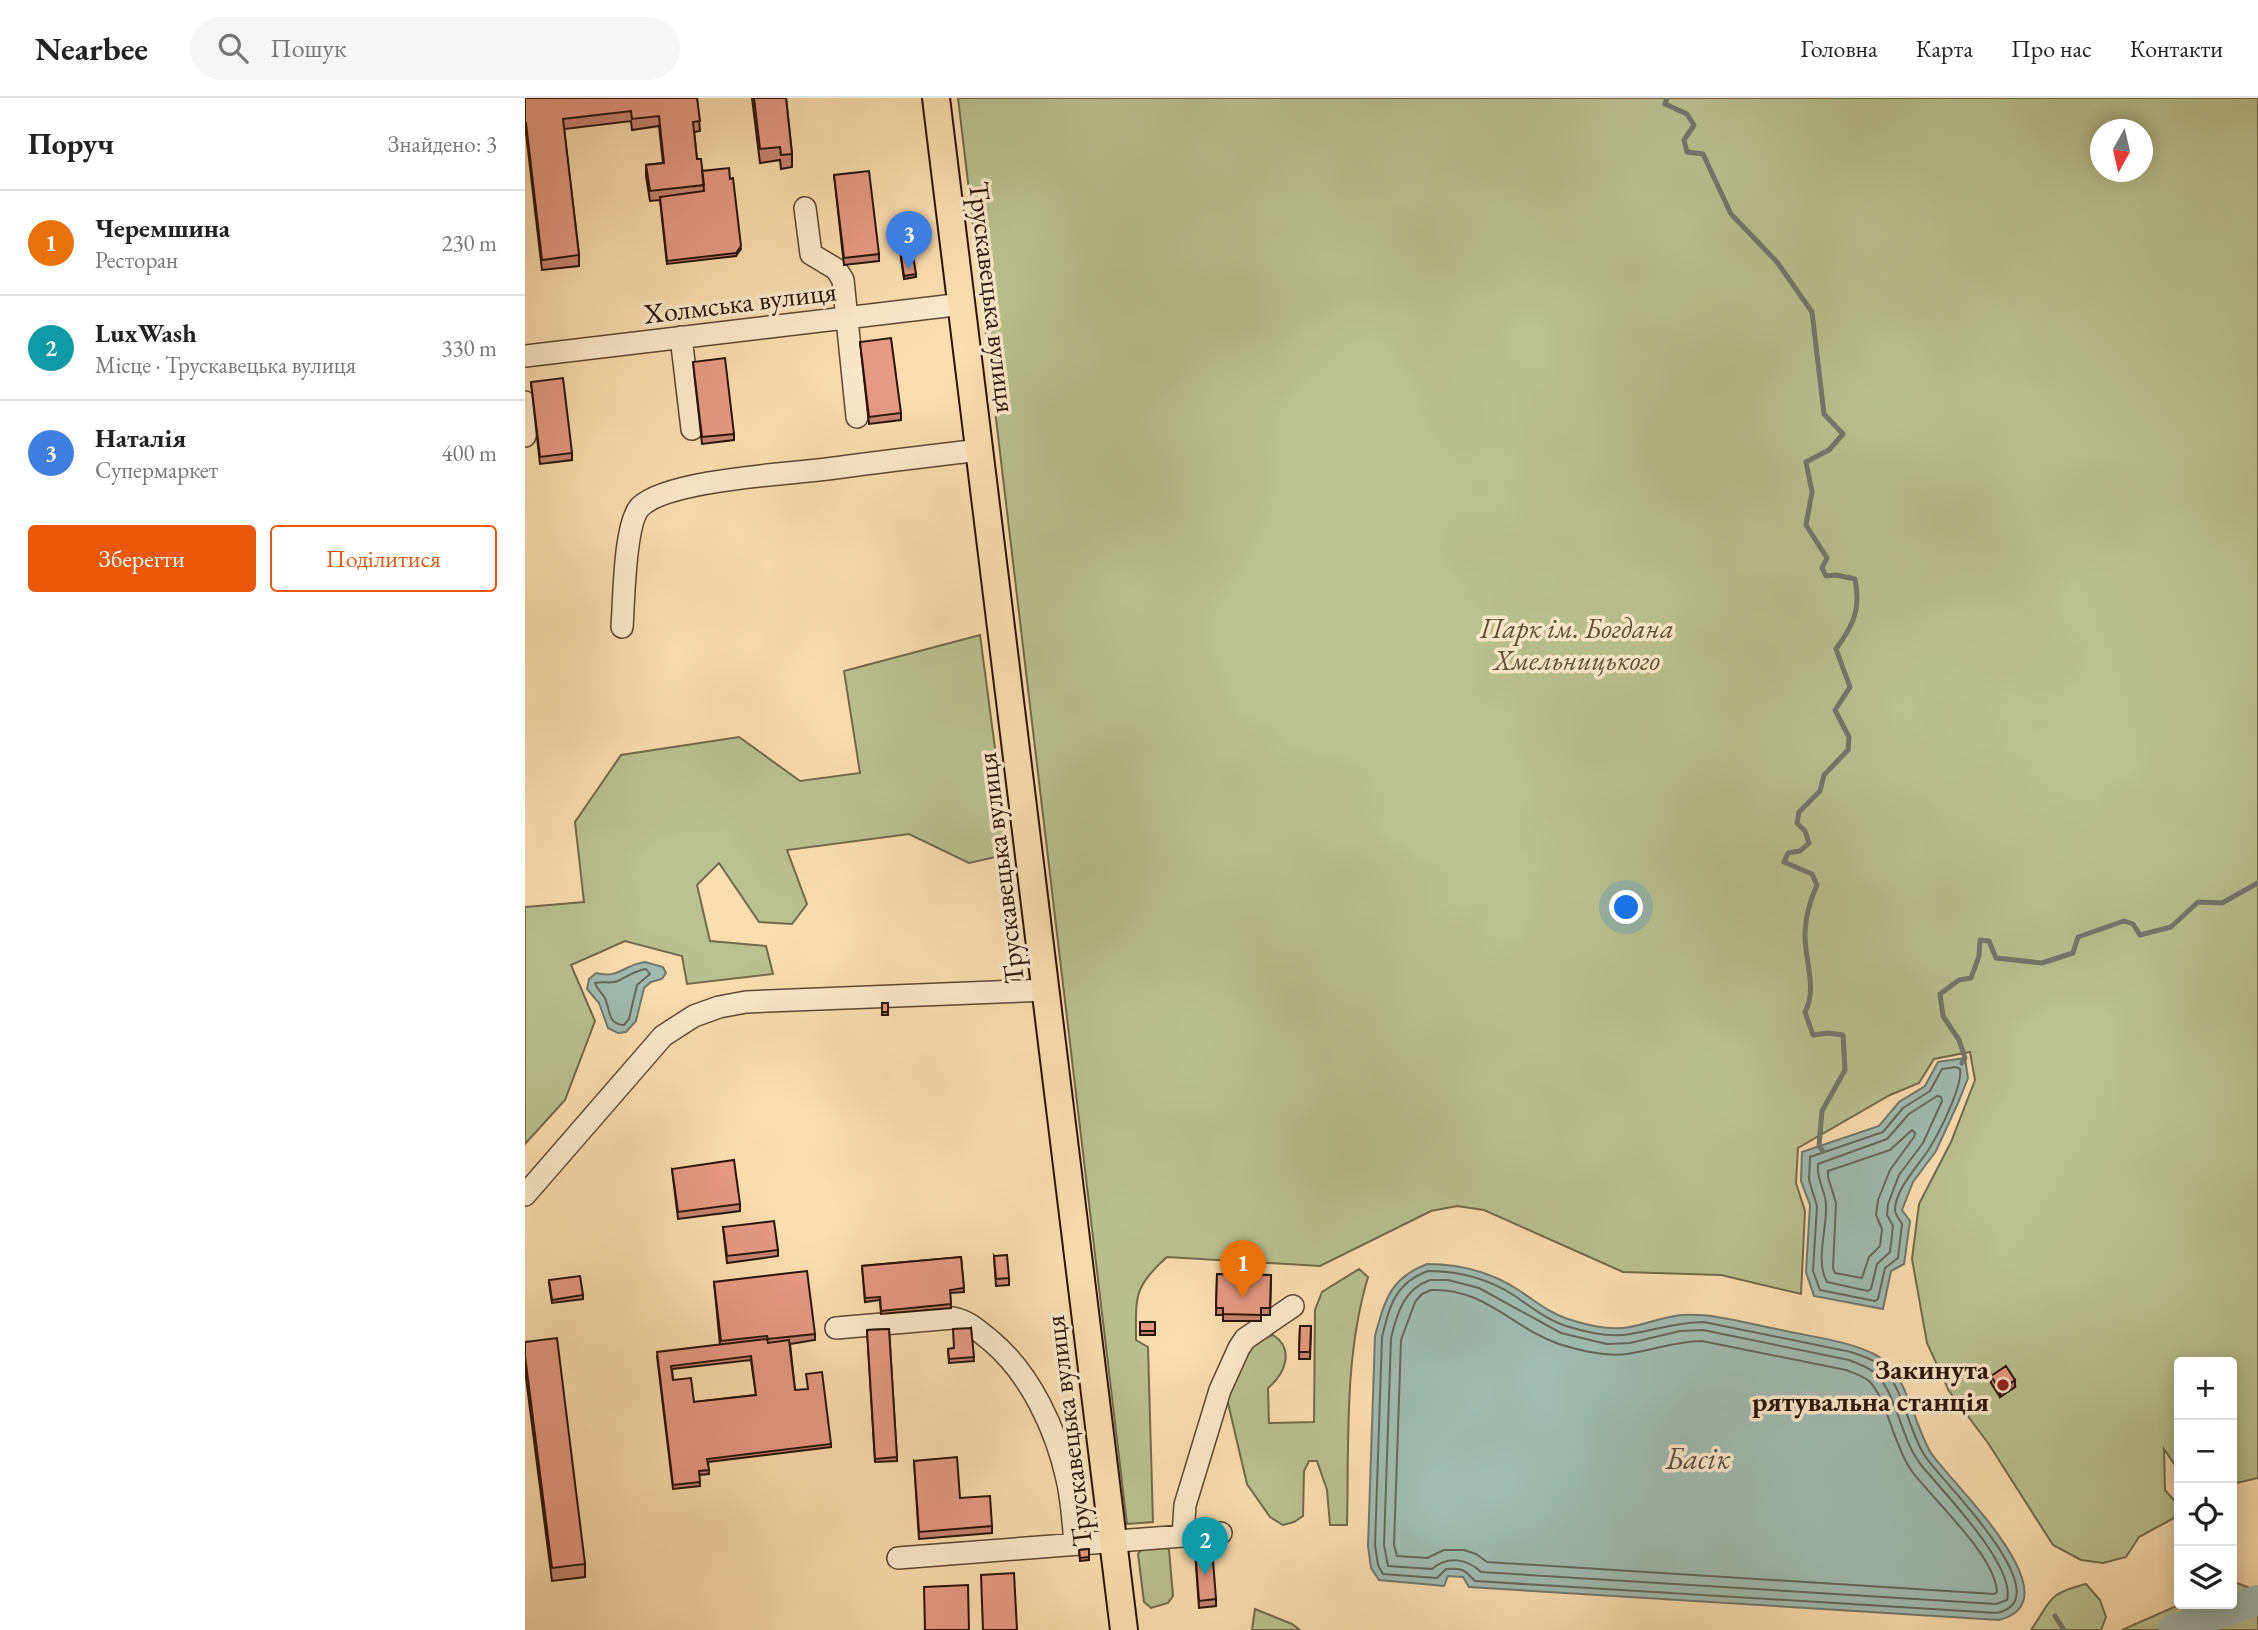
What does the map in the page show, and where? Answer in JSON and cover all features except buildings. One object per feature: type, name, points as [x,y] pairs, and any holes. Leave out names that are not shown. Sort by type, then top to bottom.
[{"type":"main road","name":"Трускавецька вулиця","points":[[936,98],[1124,1630]]},
{"type":"street","points":[[805,208],[811,254],[841,274],[857,417]]},
{"type":"street","name":"Холмська вулиця","points":[[525,356],[963,304]]},
{"type":"street","points":[[681,337],[692,429]]},
{"type":"street","points":[[525,402],[525,436]]},
{"type":"street","points":[[622,627],[630,534],[641,507],[651,500],[669,492],[709,483],[981,450]]},
{"type":"street","points":[[525,1195],[663,1036],[694,1016],[719,1007],[746,1002],[1046,990]]},
{"type":"street","points":[[1183,1536],[1185,1505],[1220,1390],[1239,1348],[1245,1339],[1293,1306]]},
{"type":"street","points":[[836,1328],[953,1318],[969,1324],[1001,1350],[1034,1393],[1062,1463],[1067,1480],[1075,1544]]},
{"type":"street","points":[[898,1558],[1221,1533]]},
{"type":"green space","name":"Парк ім. Богдана Хмельницького","points":[[958,98],[2258,98],[2258,1478],[2237,1483],[2237,1357],[2174,1357],[2174,1464],[2164,1449],[2165,1490],[2174,1500],[2174,1518],[2139,1537],[2126,1557],[2103,1563],[2081,1560],[2053,1545],[1988,1443],[1949,1391],[1927,1343],[1912,1259],[1919,1204],[1951,1142],[1975,1080],[1970,1052],[1934,1059],[1919,1083],[1890,1095],[1798,1148],[1796,1183],[1805,1211],[1801,1294],[1721,1275],[1623,1272],[1484,1210],[1457,1206],[1431,1211],[1320,1266],[1167,1257],[1142,1285],[1136,1313],[1136,1340],[1148,1347],[1153,1522],[1127,1524]]},
{"type":"green space","points":[[980,635],[1009,854],[969,863],[909,834],[787,850],[807,904],[792,924],[759,922],[719,863],[697,885],[710,941],[766,946],[773,974],[687,984],[682,956],[625,941],[571,965],[595,1021],[565,1100],[525,1144],[525,907],[584,902],[575,822],[621,755],[739,737],[800,781],[860,773],[844,671]]},
{"type":"green space","points":[[1359,1269],[1368,1277],[1360,1307],[1351,1369],[1347,1525],[1330,1525],[1327,1490],[1317,1461],[1309,1461],[1304,1471],[1303,1516],[1283,1525],[1270,1517],[1247,1484],[1228,1403],[1227,1382],[1242,1349],[1273,1335],[1280,1341],[1286,1354],[1283,1369],[1268,1388],[1269,1423],[1314,1422],[1315,1310],[1322,1292]]},
{"type":"green space","points":[[1163,1544],[1169,1550],[1173,1596],[1168,1603],[1151,1608],[1144,1602],[1138,1554],[1145,1545]]},
{"type":"green space","points":[[2237,1583],[2258,1591],[2258,1630],[2122,1630],[2174,1607],[2237,1609]]},
{"type":"green space","points":[[2086,1584],[2100,1600],[2106,1617],[2101,1630],[2031,1630],[2051,1600],[2063,1591]]},
{"type":"green space","points":[[1255,1609],[1292,1624],[1300,1630],[1252,1630]]},
{"type":"water","points":[[645,962],[663,967],[666,973],[662,979],[651,982],[644,988],[636,1021],[626,1032],[618,1033],[608,1028],[599,1003],[587,989],[589,979],[596,973],[616,973]]},
{"type":"water","points":[[1965,1058],[1968,1078],[1958,1103],[1936,1151],[1913,1182],[1902,1210],[1910,1221],[1904,1264],[1891,1271],[1883,1309],[1814,1296],[1806,1272],[1810,1205],[1801,1181],[1802,1152],[1879,1126],[1899,1102],[1925,1086],[1938,1062]]},
{"type":"water","name":"Басік","points":[[1427,1264],[1462,1267],[1485,1274],[1507,1283],[1554,1313],[1591,1325],[1623,1328],[1676,1316],[1707,1316],[1828,1339],[1874,1354],[1885,1361],[1902,1384],[1931,1453],[1982,1513],[2017,1566],[2024,1590],[2020,1608],[1999,1620],[1469,1587],[1463,1577],[1448,1576],[1444,1586],[1379,1580],[1371,1568],[1368,1546],[1375,1336],[1386,1301],[1397,1283]]},
{"type":"waterway","points":[[1667,98],[1665,104],[1687,114],[1694,125],[1684,140],[1687,152],[1703,154],[1731,214],[1777,262],[1812,312],[1824,414],[1843,434],[1829,450],[1806,462],[1812,492],[1806,525],[1827,558],[1822,568],[1826,576],[1855,579],[1855,616],[1836,649],[1850,687],[1835,710],[1849,737],[1848,750],[1824,775],[1820,791],[1799,812],[1797,823],[1805,831],[1809,843],[1800,851],[1788,853],[1784,862],[1812,874],[1817,885],[1806,926],[1810,993],[1805,1012],[1813,1035],[1843,1035],[1845,1070],[1822,1111],[1819,1146],[1823,1151]]},
{"type":"waterway","points":[[1962,1063],[1965,1058],[1959,1040],[1943,1016],[1940,994],[1959,980],[1971,978],[1979,956],[1980,940],[1989,941],[1996,958],[2042,963],[2073,953],[2078,937],[2124,921],[2133,924],[2140,935],[2171,927],[2198,902],[2222,903],[2258,883]]},
{"type":"waterway","points":[[2173,1630],[2258,1600]]},
{"type":"waterway","points":[[2055,1616],[2064,1630]]},
{"type":"place","name":"Наталія","points":[[909,269]]},
{"type":"place","name":"Черемшина","points":[[1243,1298]]},
{"type":"place","name":"Закинута рятувальна станція","points":[[2003,1385]]},
{"type":"place","name":"LuxWash","points":[[1205,1575]]}]
